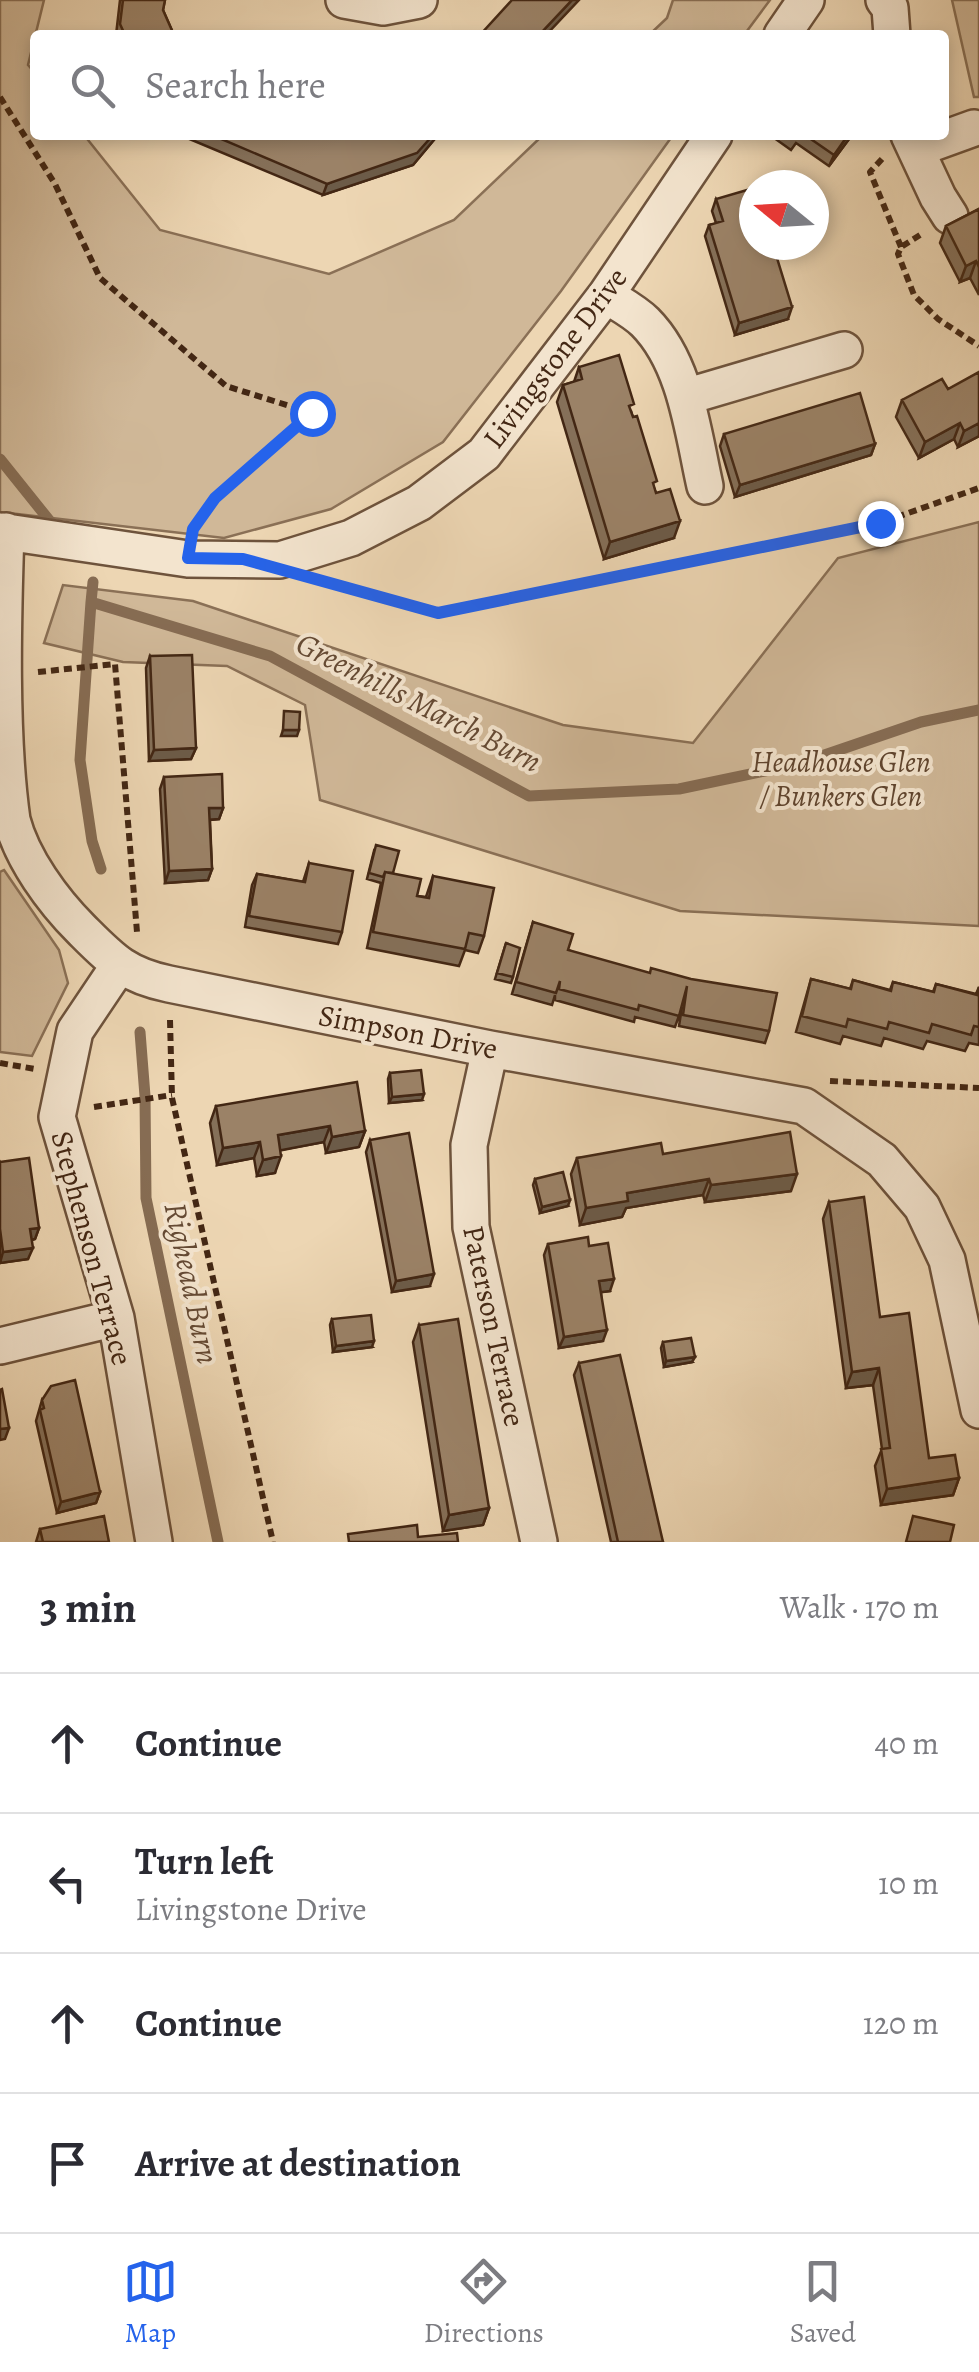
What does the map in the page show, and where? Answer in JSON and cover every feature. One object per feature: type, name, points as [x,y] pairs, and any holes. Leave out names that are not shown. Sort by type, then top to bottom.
[{"type":"street","points":[[344,0],[383,7],[419,0]]},
{"type":"street","points":[[785,30],[806,0]]},
{"type":"street","points":[[884,0],[890,8],[892,30]]},
{"type":"street","points":[[949,134],[974,128]]},
{"type":"street","name":"Livingstone Drive","points":[[3,531],[188,558],[280,560],[351,538],[419,504],[484,454],[606,294],[711,140]]},
{"type":"street","points":[[906,144],[950,216]]},
{"type":"street","points":[[606,294],[646,322],[668,358],[685,397],[705,486]]},
{"type":"street","points":[[685,397],[844,350]]},
{"type":"street","points":[[3,531],[4,778],[13,823],[23,849],[64,913],[142,976]]},
{"type":"street","name":"Simpson Drive","points":[[142,976],[490,1049],[804,1106],[882,1160],[922,1207],[947,1260],[979,1410]]},
{"type":"street","name":"Stephenson Terrace","points":[[142,976],[75,1031],[57,1117],[116,1318],[154,1542]]},
{"type":"street","name":"Paterson Terrace","points":[[490,1049],[469,1145],[471,1227],[540,1542]]},
{"type":"street","points":[[0,1346],[116,1318]]},
{"type":"path","points":[[0,98],[54,184],[100,278],[226,386],[312,413],[215,498],[193,529],[188,558]]},
{"type":"path","points":[[906,144],[870,172],[900,247],[898,254],[914,296],[938,320],[979,346]]},
{"type":"path","points":[[900,247],[950,216]]},
{"type":"path","points":[[314,579],[438,613],[880,523],[979,488]]},
{"type":"path","points":[[62,669],[116,664],[142,976],[273,1542]]},
{"type":"path","points":[[825,1080],[979,1088]]},
{"type":"path","points":[[121,1102],[172,1094]]},
{"type":"green space","points":[[0,0],[44,0],[37,30],[30,30],[30,140],[88,140],[160,230],[329,274],[454,220],[538,140],[669,140],[561,291],[443,442],[331,509],[224,538],[0,512]]},
{"type":"green space","points":[[673,0],[770,0],[748,30],[654,30],[667,18]]},
{"type":"green space","points":[[952,0],[979,0],[979,97],[974,97]]},
{"type":"green space","name":"Headhouse Glen / Bunkers Glen","points":[[979,522],[979,926],[680,911],[320,800],[305,705],[227,666],[123,662],[44,643],[63,585],[193,601],[563,725],[693,743],[838,558]]},
{"type":"green space","points":[[4,870],[59,950],[68,983],[32,1056],[0,1052],[0,872]]},
{"type":"building","points":[[123,0],[165,0],[163,10],[172,30],[123,30]]},
{"type":"building","points":[[512,0],[572,0],[544,30],[485,30]]},
{"type":"building","points":[[224,140],[429,140],[417,153],[327,184]]},
{"type":"building","points":[[812,140],[844,140],[834,155]]},
{"type":"building","points":[[739,192],[739,260],[778,260],[792,307],[739,323],[709,225],[723,221],[716,199]]},
{"type":"building","points":[[979,209],[979,267],[976,261],[966,266],[946,226]]},
{"type":"building","points":[[619,355],[634,404],[629,406],[633,417],[637,416],[657,481],[653,483],[656,493],[670,489],[680,521],[610,542],[563,385],[582,379],[579,367]]},
{"type":"building","points":[[979,372],[979,423],[964,431],[960,423],[925,442],[902,400],[942,379],[948,389]]},
{"type":"building","points":[[860,393],[875,444],[740,485],[724,434]]},
{"type":"building","points":[[192,655],[196,748],[154,750],[150,656]]},
{"type":"building","points":[[284,711],[300,712],[299,730],[283,730]]},
{"type":"building","points":[[222,774],[223,808],[209,808],[212,869],[169,871],[164,777]]},
{"type":"building","points":[[376,845],[399,851],[393,873],[385,872],[383,877],[369,873]]},
{"type":"building","points":[[309,863],[353,871],[342,932],[249,916],[257,874],[305,882]]},
{"type":"building","points":[[385,872],[421,879],[417,896],[429,898],[433,876],[494,888],[484,936],[469,933],[465,949],[373,932]]},
{"type":"building","points":[[533,922],[573,934],[568,950],[650,973],[651,968],[691,979],[777,993],[769,1031],[683,1015],[687,986],[679,1016],[639,1005],[638,1010],[559,989],[560,981],[556,993],[516,982]]},
{"type":"building","points":[[506,943],[520,948],[513,977],[497,973]]},
{"type":"building","points":[[811,979],[851,989],[853,980],[891,991],[893,982],[934,992],[936,984],[977,995],[979,987],[979,1027],[974,1026],[971,1035],[932,1024],[929,1033],[889,1022],[887,1029],[848,1019],[846,1027],[802,1016]]},
{"type":"building","points":[[421,1070],[424,1094],[392,1097],[390,1073]]},
{"type":"building","points":[[357,1082],[365,1131],[332,1137],[330,1126],[278,1135],[281,1156],[263,1160],[260,1142],[223,1148],[216,1106]]},
{"type":"building","points":[[790,1132],[797,1174],[711,1185],[709,1179],[627,1193],[628,1201],[586,1208],[577,1158],[661,1143],[663,1154]]},
{"type":"building","points":[[409,1133],[434,1274],[396,1281],[370,1140]]},
{"type":"building","points":[[29,1158],[39,1228],[30,1229],[33,1248],[3,1252],[0,1162]]},
{"type":"building","points":[[563,1172],[570,1200],[542,1207],[535,1179]]},
{"type":"building","points":[[864,1197],[880,1317],[909,1313],[929,1458],[955,1455],[959,1478],[887,1489],[881,1449],[890,1448],[879,1368],[852,1372],[829,1202]]},
{"type":"building","points":[[588,1237],[589,1246],[608,1243],[614,1279],[599,1281],[607,1330],[564,1337],[548,1244]]},
{"type":"building","points":[[371,1315],[374,1341],[336,1346],[332,1319]]},
{"type":"building","points":[[458,1319],[489,1508],[449,1515],[419,1325]]},
{"type":"building","points":[[691,1338],[695,1357],[666,1361],[663,1342]]},
{"type":"building","points":[[620,1355],[663,1542],[618,1542],[579,1363]]},
{"type":"building","points":[[75,1380],[100,1492],[61,1502],[40,1410],[51,1386]]},
{"type":"building","points":[[0,1390],[9,1428],[0,1429]]},
{"type":"building","points":[[104,1516],[109,1542],[43,1542],[40,1529]]},
{"type":"building","points":[[913,1516],[954,1525],[950,1542],[906,1542]]},
{"type":"building","points":[[417,1525],[418,1537],[457,1533],[458,1542],[349,1542],[348,1534]]},
{"type":"waterway","name":"Righead Burn","points":[[0,459],[57,530]]},
{"type":"waterway","name":"Greenhills March Burn","points":[[93,582],[91,602],[270,656],[529,796],[679,789],[798,764],[921,722],[979,710]]},
{"type":"waterway","name":"Righead Burn","points":[[91,602],[80,760],[92,841],[101,869]]},
{"type":"waterway","name":"Righead Burn","points":[[140,1032],[146,1198],[218,1542]]},
{"type":"route","points":[[312,413],[215,498],[193,529],[188,558],[243,559],[438,613],[880,523]]}]
